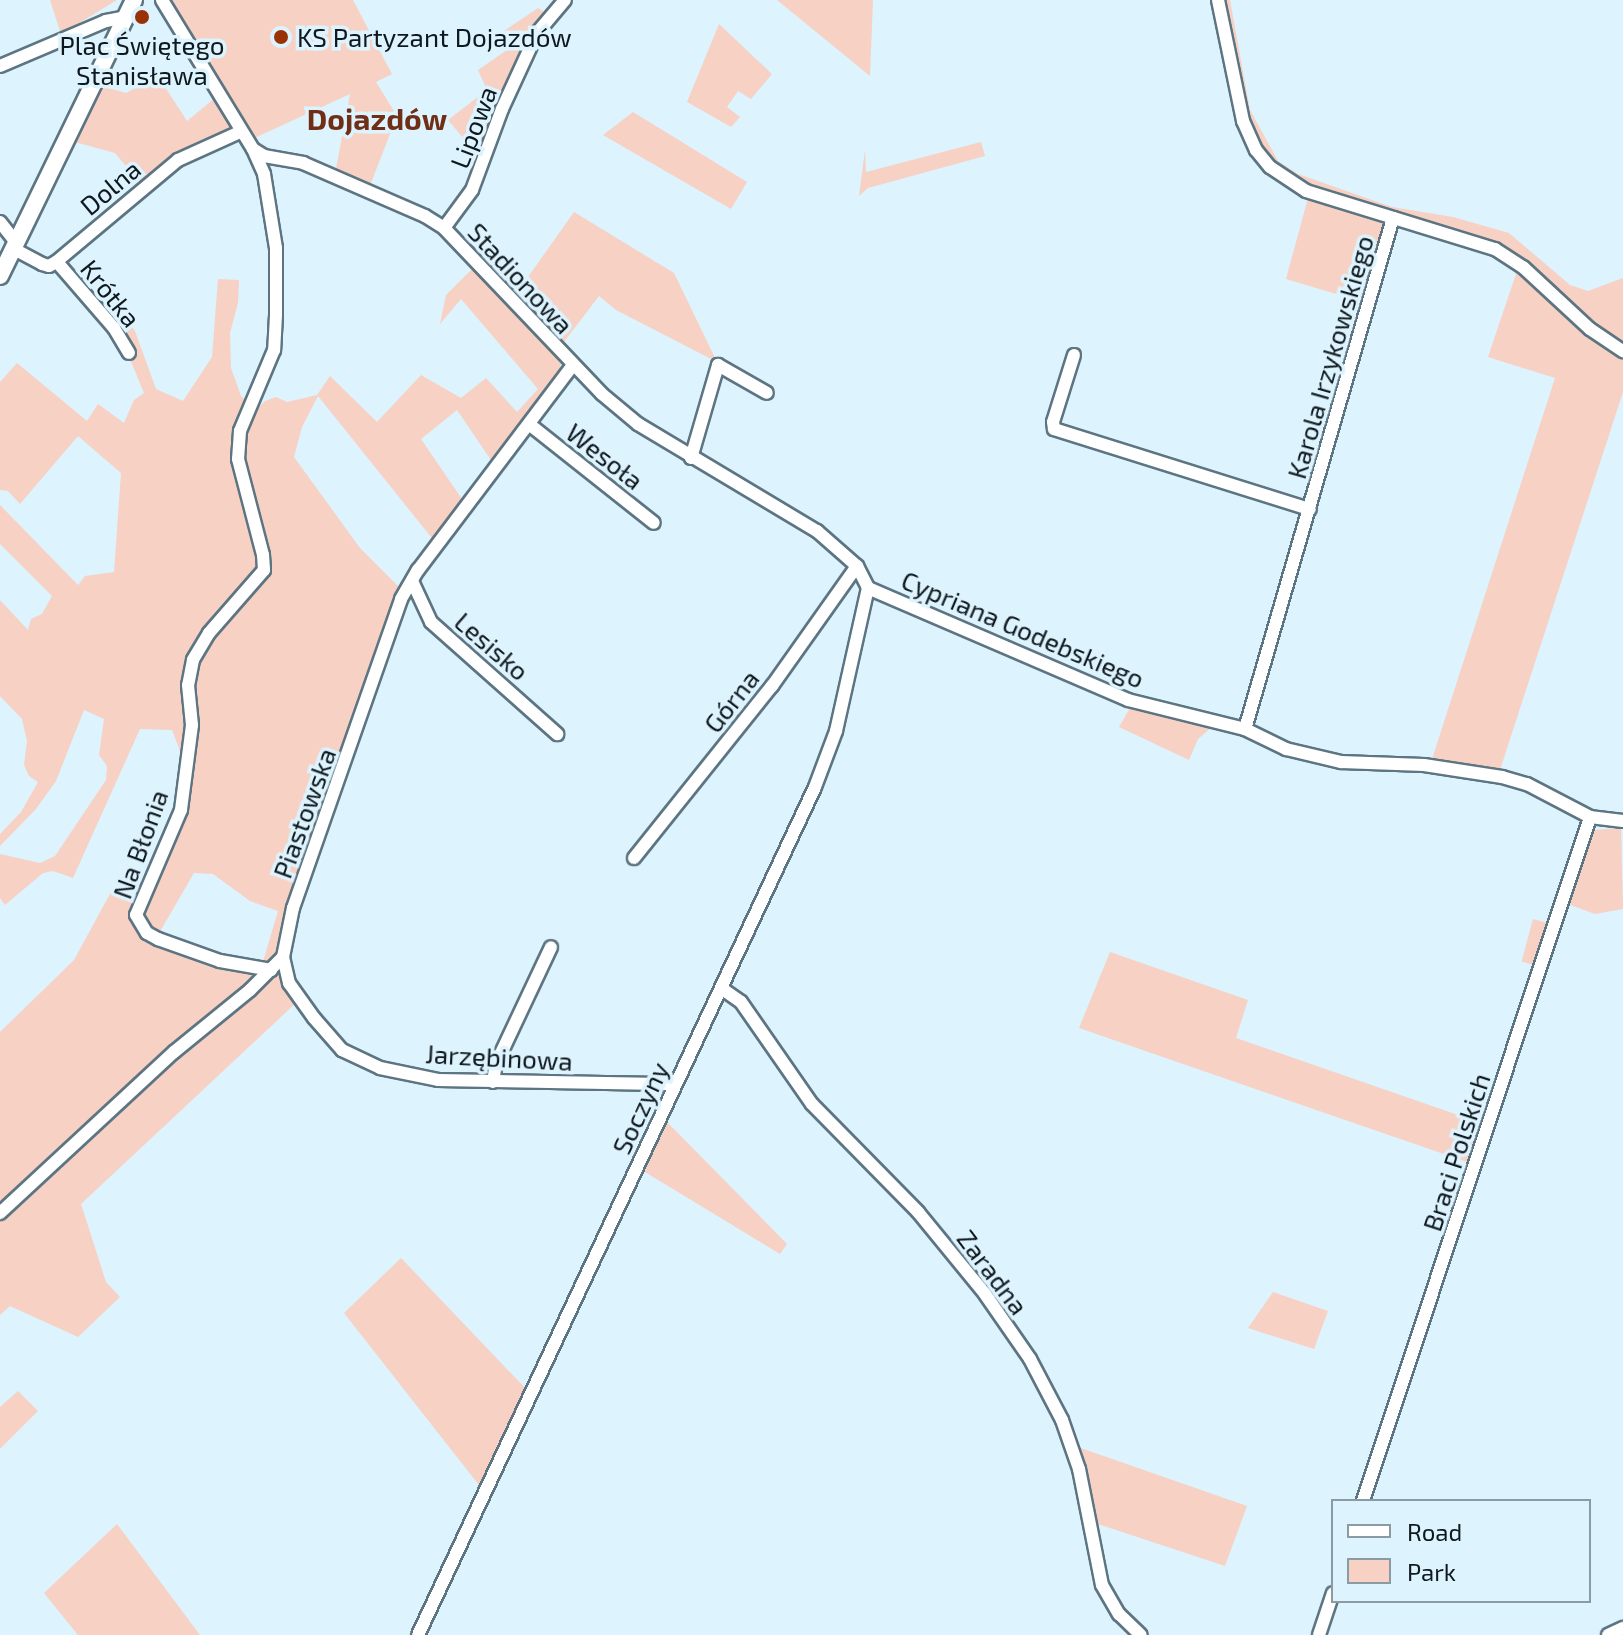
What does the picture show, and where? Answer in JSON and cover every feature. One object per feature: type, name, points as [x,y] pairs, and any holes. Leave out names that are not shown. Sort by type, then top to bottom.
[{"type":"street","points":[[0,276],[119,24],[134,0]]},
{"type":"street","points":[[162,0],[253,149]]},
{"type":"street","name":"Lipowa","points":[[444,228],[472,190],[502,109],[537,33],[565,0]]},
{"type":"street","points":[[1218,0],[1243,121],[1256,150],[1270,167],[1306,191],[1495,249],[1523,267],[1590,329],[1623,351]]},
{"type":"street","points":[[0,66],[95,26],[119,24]]},
{"type":"street","name":"Dolna","points":[[57,262],[178,160],[240,132]]},
{"type":"street","name":"Stadionowa","points":[[253,149],[264,156],[303,163],[425,216],[444,228],[573,365],[638,424],[691,458],[755,491],[817,531],[857,566],[868,588]]},
{"type":"street","name":"Na Błonia","points":[[253,149],[264,174],[276,248],[276,315],[274,350],[240,431],[238,459],[263,555],[264,570],[209,633],[193,660],[188,685],[192,725],[181,810],[136,915],[147,933],[158,939],[220,961],[271,970]]},
{"type":"street","name":"Karola Irzykowskiego","points":[[1245,729],[1393,218]]},
{"type":"street","points":[[0,222],[15,246],[42,264],[49,266],[57,262]]},
{"type":"street","name":"Krótka","points":[[57,262],[114,328],[129,353]]},
{"type":"street","name":"Karola Irzykowskiego","points":[[1074,355],[1053,422],[1054,429],[1310,509]]},
{"type":"street","name":"Piastowska","points":[[0,1213],[174,1052],[283,957],[305,874],[401,599],[573,365]]},
{"type":"street","points":[[691,458],[718,365],[767,393]]},
{"type":"street","name":"Wesoła","points":[[529,424],[654,523]]},
{"type":"street","name":"Górna","points":[[634,858],[772,686],[857,566]]},
{"type":"street","name":"Lesisko","points":[[412,581],[431,622],[557,734]]},
{"type":"street","name":"Cypriana Godebskiego","points":[[868,588],[1128,700],[1245,729],[1286,749],[1341,762],[1424,765],[1527,784],[1590,817],[1623,821]]},
{"type":"street","name":"Soczyny","points":[[418,1635],[815,787],[836,731],[868,588]]},
{"type":"street","name":"Braci Polskich","points":[[1364,1499],[1590,817]]},
{"type":"street","points":[[493,1082],[496,1064],[551,947]]},
{"type":"street","name":"Jarzębinowa","points":[[283,957],[289,983],[342,1050],[380,1068],[438,1080],[675,1084]]},
{"type":"street","name":"Zaradna","points":[[721,988],[741,1002],[812,1104],[918,1212],[985,1294],[1030,1359],[1062,1420],[1079,1469],[1102,1585],[1119,1614],[1141,1635]]},
{"type":"street","points":[[1319,1635],[1331,1599]]},
{"type":"street","points":[[1608,1635],[1623,1628]]},
{"type":"green space","points":[[50,0],[117,0],[61,34]]},
{"type":"green space","name":"KS Partyzant Dojazdów","points":[[167,0],[353,0],[392,74],[376,82],[397,116],[369,188],[335,174],[350,94],[250,140]]},
{"type":"green space","points":[[777,0],[873,0],[870,76]]},
{"type":"green space","points":[[1220,0],[1230,0],[1250,110],[1278,161],[1298,174],[1392,207],[1453,217],[1509,233],[1570,285],[1588,291],[1623,278],[1623,346],[1593,325],[1503,248],[1308,189],[1272,163],[1256,145],[1245,113]]},
{"type":"green space","points":[[538,8],[548,14],[481,159],[448,120],[487,90],[478,70],[507,50],[498,35]]},
{"type":"green space","points":[[719,24],[772,74],[751,99],[738,91],[727,107],[740,117],[731,127],[687,102]]},
{"type":"green space","points":[[158,76],[187,121],[216,97],[236,131],[142,185],[115,153],[71,141],[98,85],[126,93]]},
{"type":"green space","points":[[633,112],[747,182],[731,209],[603,135]]},
{"type":"green space","points":[[981,142],[985,156],[868,188],[859,196],[865,150],[866,172]]},
{"type":"green space","points":[[1308,198],[1389,220],[1366,297],[1353,299],[1286,279]]},
{"type":"green space","points":[[574,212],[674,273],[717,362],[616,310],[599,296],[560,347],[511,301]]},
{"type":"green space","points":[[475,266],[561,359],[560,377],[493,463],[457,410],[421,439],[464,502],[435,542],[318,396],[302,427],[294,457],[360,548],[400,588],[280,955],[269,967],[262,965],[278,911],[250,901],[213,874],[194,873],[158,935],[148,929],[139,913],[153,889],[191,760],[180,751],[172,730],[140,729],[73,878],[53,871],[43,873],[5,905],[0,898],[0,854],[40,863],[55,856],[106,780],[107,766],[99,755],[104,719],[84,710],[56,781],[36,809],[0,846],[0,834],[21,812],[38,782],[29,776],[24,765],[27,741],[22,719],[0,696],[0,600],[28,630],[31,619],[42,614],[52,596],[0,544],[0,505],[78,585],[85,576],[114,572],[121,473],[78,436],[20,504],[8,491],[0,490],[0,382],[17,363],[87,421],[98,404],[124,423],[134,400],[144,393],[132,364],[95,300],[126,318],[135,331],[156,389],[183,401],[212,357],[218,279],[239,280],[238,303],[230,333],[231,368],[241,396],[256,410],[265,401],[276,397],[287,402],[317,395],[330,376],[377,422],[421,375],[461,398],[486,378],[517,412],[538,389],[461,299],[440,324],[446,295]]},
{"type":"green space","points":[[1518,268],[1623,357],[1623,392],[1500,770],[1432,759],[1555,378],[1488,357]]},
{"type":"green space","points":[[1130,708],[1213,726],[1198,739],[1189,760],[1119,727]]},
{"type":"green space","points":[[1621,828],[1623,909],[1595,914],[1565,903],[1585,842],[1594,830]]},
{"type":"green space","points":[[111,892],[140,903],[146,934],[266,971],[0,1207],[0,1032],[74,960]]},
{"type":"green space","points":[[1533,919],[1548,923],[1537,966],[1522,962]]},
{"type":"green space","points":[[1110,952],[1248,1000],[1236,1038],[1481,1123],[1467,1162],[1079,1028]]},
{"type":"green space","points":[[282,962],[298,1001],[81,1204],[106,1282],[120,1297],[78,1337],[10,1306],[0,1315],[0,1216]]},
{"type":"green space","points":[[666,1121],[787,1244],[780,1254],[640,1169]]},
{"type":"green space","points":[[401,1258],[528,1391],[482,1489],[344,1313]]},
{"type":"green space","points":[[1273,1292],[1328,1311],[1314,1349],[1248,1328]]},
{"type":"green space","points":[[18,1391],[38,1411],[0,1449],[0,1407]]},
{"type":"green space","points":[[1075,1446],[1247,1506],[1225,1566],[1095,1523]]},
{"type":"green space","points":[[117,1524],[200,1635],[78,1635],[44,1593]]},
{"type":"place","name":"Plac Świętego Stanisława","points":[[142,17]]},
{"type":"place","name":"KS Partyzant Dojazdów","points":[[281,37]]},
{"type":"district","name":"Dojazdów","points":[[377,118]]}]
